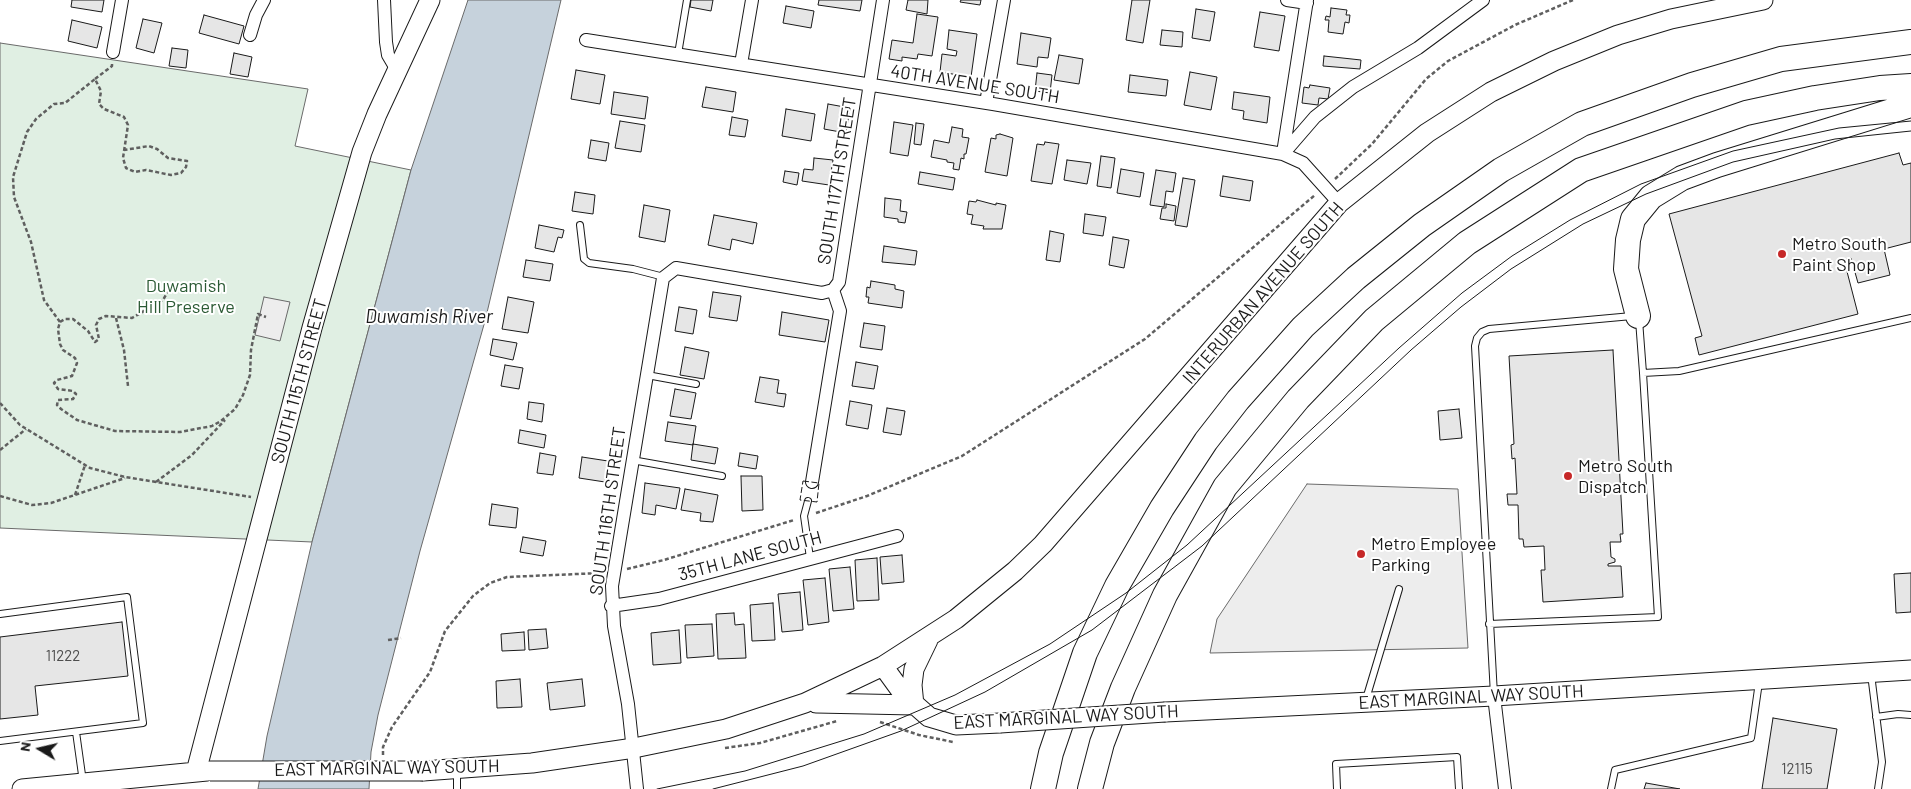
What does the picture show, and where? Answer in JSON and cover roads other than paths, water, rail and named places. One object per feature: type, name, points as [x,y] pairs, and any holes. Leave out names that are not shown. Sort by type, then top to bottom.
[{"type":"highway","points":[[1042,789],[1051,753],[1085,653],[1117,586],[1162,508],[1206,441],[1238,400],[1303,327],[1356,278],[1422,225],[1501,170],[1582,124],[1692,85],[1781,59],[1911,42]]},
{"type":"highway","points":[[1090,789],[1102,743],[1123,688],[1165,595],[1225,487],[1298,399],[1374,320],[1467,243],[1581,170],[1746,113],[1834,95],[1880,88],[1911,86]]},
{"type":"highway","points":[[1638,316],[1626,269],[1628,240],[1633,219],[1651,197],[1682,178],[1717,164],[1911,106]]},
{"type":"street","points":[[113,52],[122,0]]},
{"type":"street","points":[[250,35],[256,15],[264,0]]},
{"type":"street","points":[[384,0],[388,55],[398,72]]},
{"type":"street","name":"SOUTH 115TH STREET","points":[[203,771],[268,500],[312,328],[362,152],[377,114],[430,0]]},
{"type":"street","points":[[741,64],[752,0]]},
{"type":"street","name":"SOUTH 117TH STREET","points":[[812,482],[840,311],[833,290],[839,282],[883,0]]},
{"type":"street","points":[[986,103],[1004,0]]},
{"type":"street","points":[[1283,154],[1307,2],[1287,0]]},
{"type":"street","points":[[1283,154],[1315,117],[1353,87],[1418,48],[1483,0]]},
{"type":"street","name":"INTERURBAN AVENUE SOUTH","points":[[883,666],[929,638],[986,596],[1043,544],[1339,203],[1427,133],[1491,92],[1554,61],[1618,35],[1671,19],[1764,0]]},
{"type":"street","name":"40TH AVENUE SOUTH","points":[[586,40],[986,103],[1283,154],[1303,163],[1339,203]]},
{"type":"street","points":[[666,274],[676,268],[822,293],[833,290]]},
{"type":"street","name":"SOUTH 116TH STREET","points":[[637,789],[634,748],[612,606],[614,571],[632,460],[666,274]]},
{"type":"street","name":"35TH LANE SOUTH","points":[[612,606],[659,598],[897,536]]},
{"type":"street","points":[[805,703],[842,702],[914,705],[912,685],[914,669],[929,638]]},
{"type":"street","name":"EAST MARGINAL WAY SOUTH","points":[[22,789],[83,783],[133,783],[203,771],[423,771],[532,763],[634,748],[726,729],[805,703],[883,666],[904,695],[914,705],[929,717],[947,724],[1000,723],[1165,712],[1494,696],[1911,670]]},
{"type":"street","points":[[1494,696],[1505,789]]},
{"type":"lane","points":[[678,54],[687,0]]},
{"type":"lane","points":[[580,225],[584,259],[589,263],[666,274]]},
{"type":"lane","points":[[1490,624],[1658,617],[1638,316],[1489,329],[1482,332],[1477,338],[1475,346],[1490,624],[1494,696]]},
{"type":"lane","points":[[1643,373],[1679,371],[1911,318]]},
{"type":"lane","points":[[647,375],[696,384]]},
{"type":"lane","points":[[632,460],[722,476]]},
{"type":"lane","points":[[808,501],[804,516],[810,558]]},
{"type":"lane","points":[[1364,702],[1399,589]]},
{"type":"lane","points":[[0,614],[127,597],[143,723],[0,742]]},
{"type":"lane","points":[[1871,673],[1882,762],[1879,789]]},
{"type":"lane","points":[[1611,789],[1614,770],[1751,738],[1760,680]]},
{"type":"lane","points":[[1876,717],[1898,714],[1911,715]]},
{"type":"lane","points":[[76,732],[83,783]]},
{"type":"lane","points":[[1338,789],[1336,764],[1457,756],[1459,789]]},
{"type":"lane","points":[[457,770],[457,789]]},
{"type":"water","name":"Duwamish River","points":[[468,0],[561,0],[485,321],[420,551],[378,715],[371,752],[369,789],[258,789],[267,736],[312,542],[411,170]]},
{"type":"tram line","points":[[657,789],[745,771],[864,734],[955,695],[1050,644],[1126,593],[1187,545],[1399,348],[1462,293],[1512,256],[1570,220],[1641,184],[1733,151],[1839,128],[1911,121]]},
{"type":"tram line","points":[[713,789],[803,766],[901,731],[985,692],[1092,630],[1202,546],[1411,350],[1461,307],[1511,269],[1583,224],[1646,194],[1733,162],[1835,139],[1911,131]]},
{"type":"place","name":"Metro South Paint Shop","points":[[1782,254]]},
{"type":"place","name":"Metro South Dispatch","points":[[1568,476]]},
{"type":"place","name":"Metro Employee Parking","points":[[1361,554]]},
{"type":"park label","name":"Duwamish Hill Preserve","points":[[186,296]]}]
